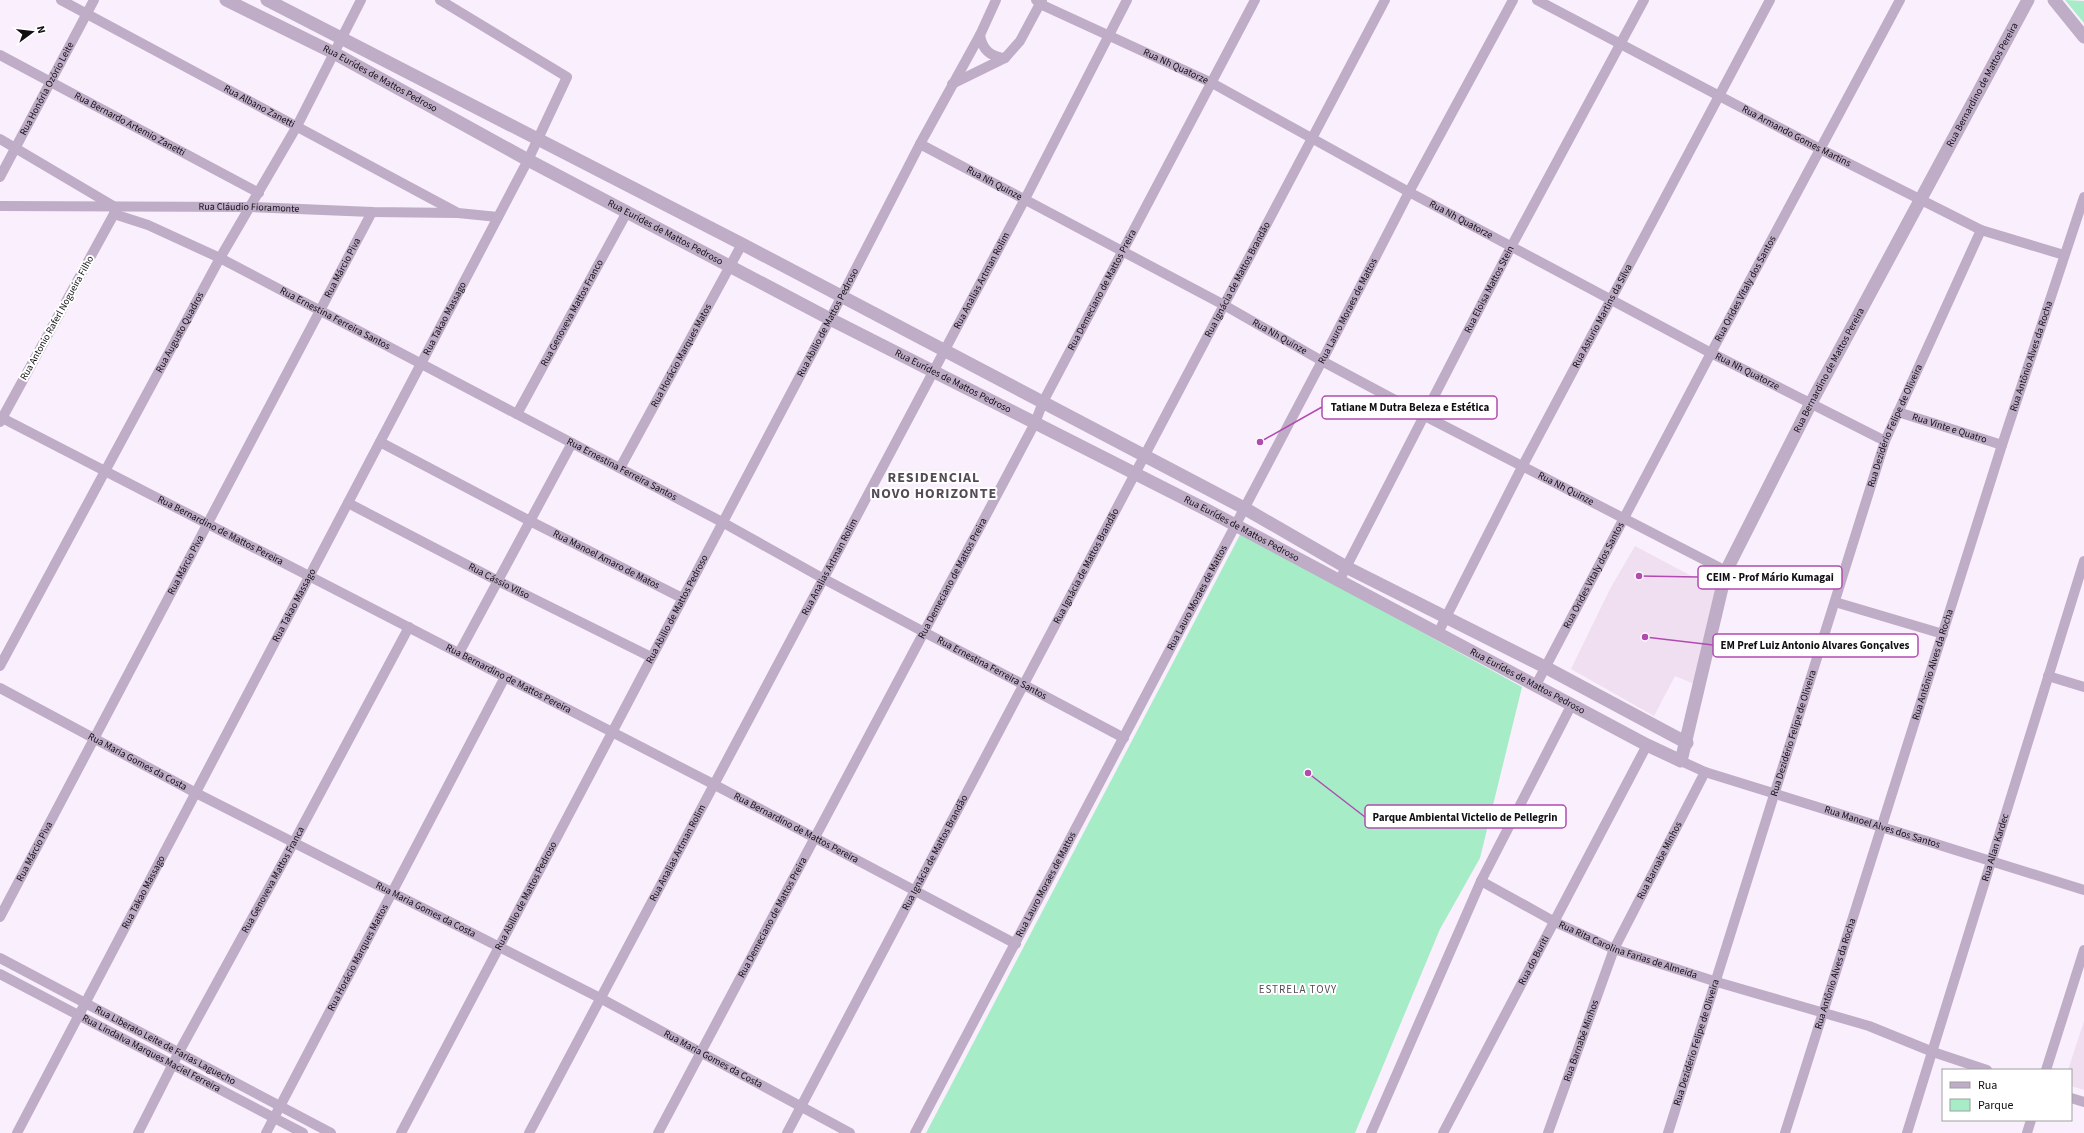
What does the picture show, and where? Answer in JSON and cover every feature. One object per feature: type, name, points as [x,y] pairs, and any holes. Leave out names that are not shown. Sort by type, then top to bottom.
[{"type":"street","name":"Rua Albano Zanetti","points":[[61,0],[458,213]]},
{"type":"street","name":"Rua Honória Ozório Leite","points":[[0,177],[94,0]]},
{"type":"street","name":"Rua Eurídes de Mattos Pedroso","points":[[226,0],[334,53],[528,160],[830,319],[1135,474],[1438,633],[1647,745],[1681,761]]},
{"type":"street","name":"Rua Eurídes de Mattos Pedroso","points":[[267,0],[742,244],[1244,508],[1346,567],[1546,667],[1687,743]]},
{"type":"street","name":"Rua Augusto Quadros","points":[[0,666],[220,258],[297,126],[361,0]]},
{"type":"street","name":"Rua Takao Massago","points":[[17,1133],[528,160],[568,77],[440,0]]},
{"type":"street","name":"Rua Analias Artman Rolim","points":[[529,1133],[1025,199],[1108,34],[1127,0]]},
{"type":"street","name":"Rua Demeciano de Mattos Preira","points":[[658,1133],[1035,423],[1043,402],[1255,0]]},
{"type":"street","name":"Rua Ignácia de Mattos Brandão","points":[[787,1133],[1025,685],[1311,138],[1385,0]]},
{"type":"street","name":"Rua Lauro Moraes de Mattos","points":[[915,1133],[1016,944],[1409,192],[1513,0]]},
{"type":"street","name":"Rua Armando Gomes Martins","points":[[1537,0],[1820,149],[1981,230],[2064,255]]},
{"type":"street","name":"Rua Eloisa Mattos Stein","points":[[1339,581],[1510,247],[1622,44],[1644,0]]},
{"type":"street","name":"Rua Asturio Martins da Silva","points":[[1438,633],[1522,467],[1770,0]]},
{"type":"street","name":"Rua Orides Vitaly dos Santos","points":[[1536,685],[1711,353],[1900,0]]},
{"type":"street","name":"Rua Bernardino de Mattos Pereira","points":[[1681,761],[1687,743],[1726,570],[1811,403],[2028,0]]},
{"type":"street","points":[[2054,0],[2084,37]]},
{"type":"street","name":"Rua Abilio de Mattos Pedroso","points":[[401,1133],[830,319],[920,144],[980,35],[991,1]]},
{"type":"street","name":"Rua Nh Quatorze","points":[[1039,1],[1212,83],[1510,247],[1711,353],[1885,441]]},
{"type":"street","points":[[952,84],[1005,58],[1020,41],[1039,1]]},
{"type":"street","points":[[980,35],[981,43],[989,53],[996,58],[1005,58]]},
{"type":"street","name":"Rua Bernardo Artemio Zanetti","points":[[0,55],[51,80],[259,193]]},
{"type":"street","points":[[0,139],[16,147],[114,210]]},
{"type":"street","name":"Rua Nh Quinze","points":[[920,144],[1224,304],[1322,361],[1423,415],[1522,467],[1625,517],[1726,570]]},
{"type":"street","name":"Rua Antônio Alves da Rocha","points":[[1785,1133],[1822,1011],[2002,445],[2084,197]]},
{"type":"street","name":"Rua Cláudio Fioramonte","points":[[0,206],[114,210],[251,207],[372,212],[458,213],[498,217]]},
{"type":"street","name":"Rua Ernestina Ferreira Santos","points":[[114,210],[220,258],[722,522],[824,579],[1124,738]]},
{"type":"street","name":"Rua Antonio Raferl Nogueira Filho","points":[[1,419],[114,210]]},
{"type":"street","name":"Rua Márcio Piva","points":[[0,917],[372,212]]},
{"type":"street","name":"Rua Genoveva Mattos Franco","points":[[517,414],[627,212]]},
{"type":"street","name":"Rua Dezidério Felipe de Oliveira","points":[[1668,1133],[1717,982],[1885,441],[1981,230]]},
{"type":"street","name":"Rua Horácio Marques Matos","points":[[620,468],[742,244]]},
{"type":"street","name":"Rua Vinte e Quatro","points":[[1898,412],[2002,445]]},
{"type":"street","name":"Rua Bernardino de Mattos Pereira","points":[[1,419],[207,523],[713,784],[1016,944]]},
{"type":"street","name":"Rua Manoel Amaro de Matos","points":[[380,442],[530,521],[682,598]]},
{"type":"street","points":[[459,653],[572,443]]},
{"type":"street","name":"Rua Cássio Vilso","points":[[348,503],[498,581],[651,657]]},
{"type":"street","name":"Rua Allan Kardec","points":[[1907,1133],[2084,561]]},
{"type":"street","points":[[1835,602],[1943,634]]},
{"type":"street","name":"Rua Genoveva Mattos Franca","points":[[138,1133],[179,1052],[409,627]]},
{"type":"street","points":[[2048,676],[2084,687]]},
{"type":"street","name":"Rua Horácio Marques Mattos","points":[[266,1133],[505,677]]},
{"type":"street","name":"Rua Maria Gomes da Costa","points":[[0,688],[196,793],[600,998],[850,1133]]},
{"type":"street","points":[[1371,1133],[1481,881],[1572,704]]},
{"type":"street","name":"Rua do Buriti","points":[[1443,1133],[1647,745]]},
{"type":"street","name":"Rua Manoel Alves dos Santos","points":[[1681,761],[1705,772],[2084,890]]},
{"type":"street","name":"Rua Barnabe Minhos","points":[[1614,949],[1705,772]]},
{"type":"street","name":"Rua Rita Carolina Farias de Almeida","points":[[1481,881],[1555,922],[1614,949],[1717,982],[1822,1011],[1869,1026],[1933,1052],[1984,1069]]},
{"type":"street","name":"Rua Barnabé Minhos","points":[[1548,1133],[1614,949]]},
{"type":"street","points":[[2046,1069],[2084,950]]},
{"type":"street","name":"Rua Liberato Leite de Farias Laguecho","points":[[0,958],[331,1133]]},
{"type":"street","name":"Rua Lindalva Marques Maciel Ferreira","points":[[0,974],[303,1133]]},
{"type":"street","points":[[2072,1098],[2084,1102]]},
{"type":"street","points":[[2027,1133],[2031,1121]]},
{"type":"shaded area","points":[[1635,546],[1716,589],[1694,684],[1675,676],[1654,716],[1571,669],[1610,589]]},
{"type":"shaded area","points":[[2084,1021],[2084,1090],[2072,1086],[2072,1069],[2068,1069]]},
{"type":"green space","points":[[2065,0],[2084,1],[2084,23]]},
{"type":"green space","points":[[1241,533],[1522,687],[1480,858],[1440,929],[1355,1133],[926,1133]]},
{"type":"place","name":"Tatiane M Dutra Beleza e Estética","points":[[1260,442]]},
{"type":"place","name":"CEIM - Prof Mário Kumagai","points":[[1639,576]]},
{"type":"place","name":"EM Pref Luiz Antonio Alvares Gonçalves","points":[[1645,637]]},
{"type":"place","name":"Parque Ambiental Victelio de Pellegrin","points":[[1308,773]]},
{"type":"district","name":"RESIDENCIAL NOVO HORIZONTE","points":[[934,486]]},
{"type":"district","name":"ESTRELA TOVY","points":[[1298,989]]}]
